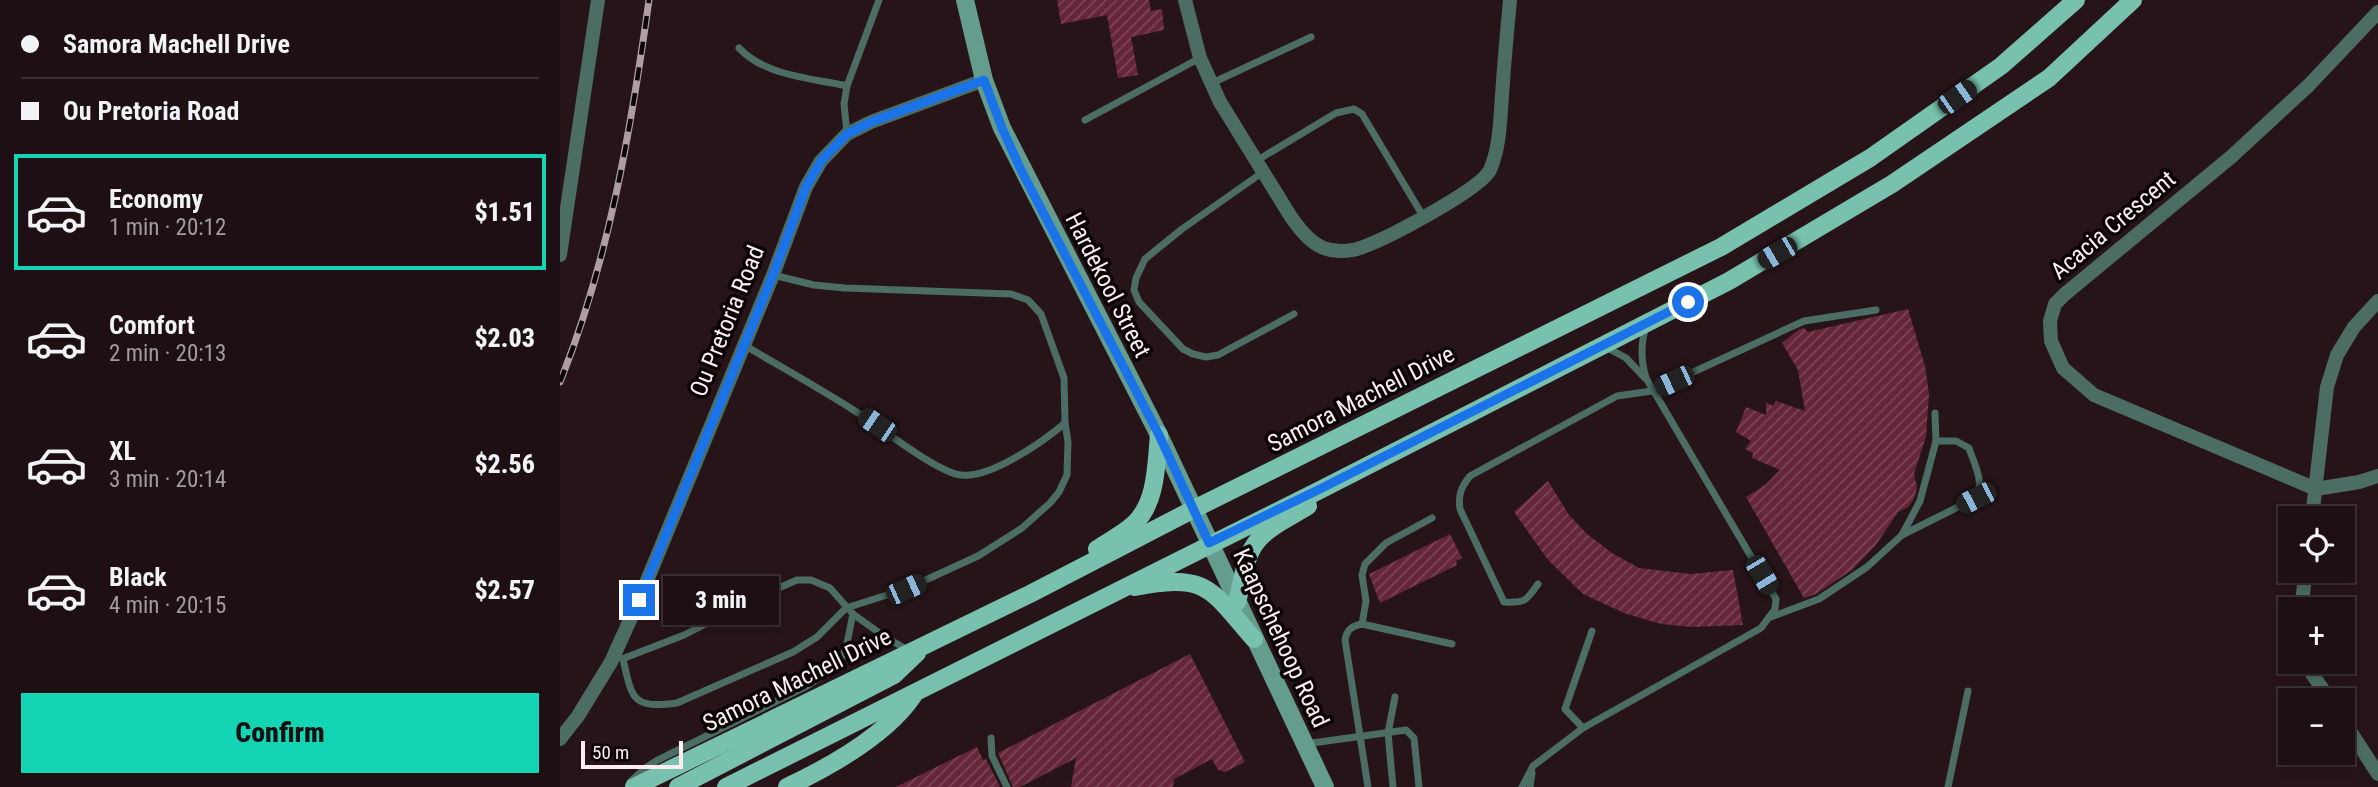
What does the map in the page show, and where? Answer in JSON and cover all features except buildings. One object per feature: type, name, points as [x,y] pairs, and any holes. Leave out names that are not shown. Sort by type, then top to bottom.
[{"type":"main road","points":[[965,0],[984,80]]},
{"type":"main road","name":"Samora Machell Drive","points":[[634,787],[1030,594],[1721,247],[1870,158],[2001,66],[2076,0]]},
{"type":"main road","points":[[726,787],[1729,281],[1892,184],[2049,78],[2133,0]]},
{"type":"main road","name":"Hardekool Street","points":[[984,80],[1021,170],[1195,509]]},
{"type":"main road","points":[[1030,594],[1139,518],[1153,489],[1159,435]]},
{"type":"main road","points":[[1237,602],[1248,558],[1261,537],[1409,443]]},
{"type":"main road","name":"Kaapschehoop Road","points":[[1195,509],[1325,787]]},
{"type":"main road","points":[[1114,591],[1178,580],[1202,586],[1214,593],[1254,639]]},
{"type":"main road","points":[[678,787],[894,675],[906,666],[917,648]]},
{"type":"main road","points":[[787,787],[827,768],[892,720],[917,690]]},
{"type":"street","points":[[560,255],[598,0]]},
{"type":"street","points":[[1185,0],[1200,58],[1211,83],[1260,167],[1302,232],[1328,250],[1345,251],[1367,246],[1423,216],[1475,187],[1489,173],[1498,145],[1510,0]]},
{"type":"street","name":"Acacia Crescent","points":[[2316,489],[2094,395],[2063,368],[2051,341],[2050,321],[2055,304],[2065,294],[2231,157],[2309,85],[2378,12]]},
{"type":"street","name":"Ou Pretoria Road","points":[[560,738],[617,660],[806,187],[821,161],[847,134],[871,122],[984,80]]},
{"type":"street","points":[[2314,506],[2327,387],[2337,355],[2354,327],[2378,301]]},
{"type":"street","points":[[2316,489],[2378,476]]},
{"type":"street","points":[[2355,739],[2378,774]]},
{"type":"lane","points":[[847,134],[847,86],[879,0]]},
{"type":"lane","points":[[1211,83],[1311,37]]},
{"type":"lane","points":[[738,48],[748,58],[766,67],[847,86]]},
{"type":"lane","points":[[1085,120],[1200,58]]},
{"type":"lane","points":[[1294,314],[1218,355],[1206,357],[1183,349],[1139,302],[1134,290],[1136,278],[1145,259],[1260,167],[1336,113],[1354,109],[1362,114],[1423,216]]},
{"type":"lane","points":[[773,275],[814,285],[1011,294],[1028,300],[1041,314],[1064,378],[1067,475],[1050,503],[1022,528],[978,556],[906,589],[846,608],[817,637],[793,652],[677,704],[649,705],[635,697],[617,660],[684,635],[797,580],[811,580],[830,588],[846,608],[885,637],[917,648]]},
{"type":"lane","points":[[1538,584],[1527,600],[1504,603],[1460,509],[1458,498],[1461,486],[1470,476],[1617,397],[1652,391],[1804,321],[1876,310]]},
{"type":"lane","points":[[1522,787],[1533,766],[1583,728],[1761,628],[1775,608],[1776,598],[1646,378],[1642,349],[1647,323]]},
{"type":"lane","points":[[744,345],[854,410],[943,470],[962,476],[980,473],[1004,463],[1065,423]]},
{"type":"lane","points":[[1603,345],[1626,358],[1646,378]]},
{"type":"lane","points":[[1902,535],[1920,501],[1937,441],[1935,413]]},
{"type":"lane","points":[[1770,617],[1819,599],[1867,567],[1902,535],[1976,498],[1981,484],[1969,448],[1956,441],[1937,441]]},
{"type":"lane","points":[[1362,624],[1366,601],[1362,575],[1365,564],[1385,543],[1433,518]]},
{"type":"lane","points":[[626,787],[656,761],[807,686],[830,671],[844,657],[853,614]]},
{"type":"lane","points":[[1368,787],[1345,640],[1348,630],[1362,624],[1452,644]]},
{"type":"lane","points":[[1583,728],[1565,709],[1592,631]]},
{"type":"lane","points":[[1948,787],[1968,691]]},
{"type":"lane","points":[[1393,787],[1388,733],[1395,697]]},
{"type":"lane","points":[[1304,744],[1406,730],[1414,738],[1419,787]]},
{"type":"lane","points":[[991,738],[989,746],[992,756],[1007,787]]},
{"type":"lane","points":[[1530,787],[1533,766]]},
{"type":"lane","points":[[803,787],[827,768]]},
{"type":"railway","points":[[560,382],[577,336],[605,242],[626,145],[649,0]]},
{"type":"route","points":[[639,600],[773,275],[806,187],[821,161],[847,134],[871,122],[984,80],[1021,170],[1159,435],[1209,543],[1688,302]]}]
